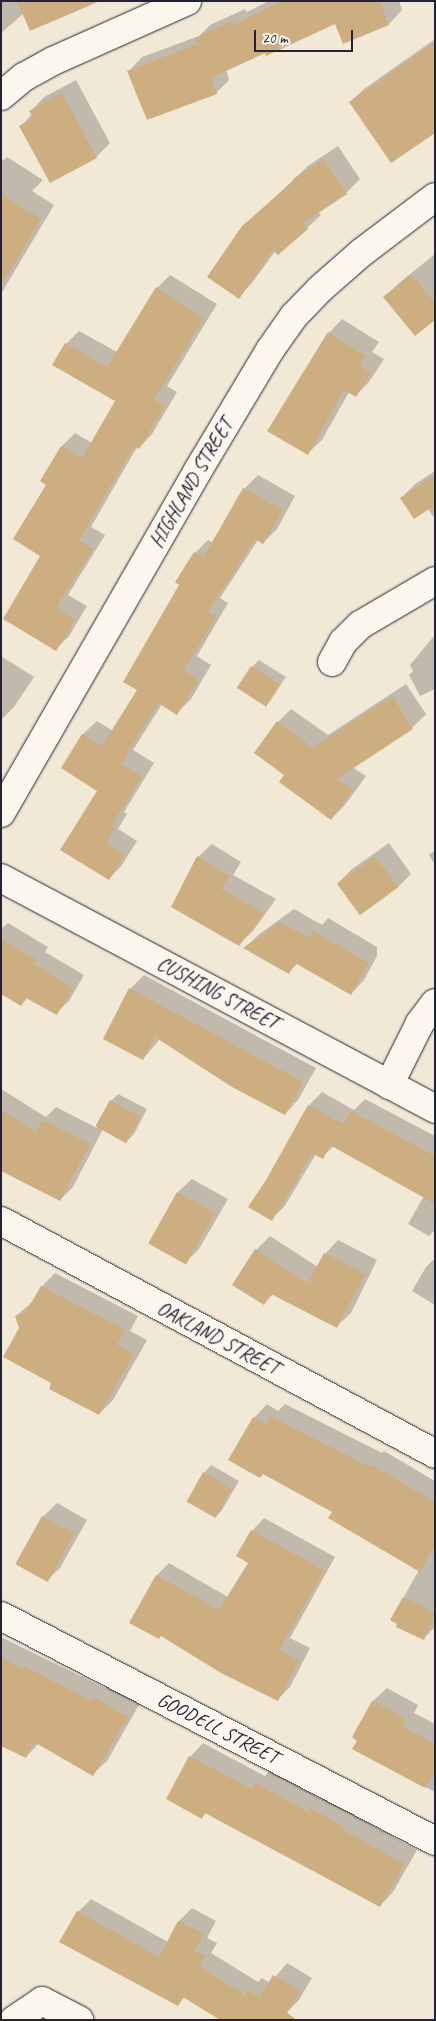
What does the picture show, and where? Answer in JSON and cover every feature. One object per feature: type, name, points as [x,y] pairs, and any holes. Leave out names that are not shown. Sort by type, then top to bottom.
[{"type":"street","points":[[1,96],[24,77],[53,61],[187,1]]},
{"type":"street","name":"HIGHLAND STREET","points":[[1,812],[192,481],[275,343],[294,316],[320,289],[361,253],[435,197]]},
{"type":"street","points":[[332,662],[343,642],[360,625],[435,581]]},
{"type":"street","name":"CUSHING STREET","points":[[1,878],[435,1109]]},
{"type":"street","points":[[389,1085],[420,1023],[435,1003]]},
{"type":"street","name":"OAKLAND STREET","points":[[1,1221],[435,1454]]},
{"type":"street","name":"GOODELL STREET","points":[[1,1616],[435,1841]]},
{"type":"street","points":[[14,2020],[42,2001],[79,2020]]},
{"type":"building","points":[[17,1],[100,1],[30,31]]},
{"type":"building","points":[[282,1],[384,1],[380,3],[389,25],[343,44],[335,24],[266,56],[265,53],[211,78],[217,94],[147,120],[127,71],[198,44],[195,38],[232,21],[233,25]]},
{"type":"building","points":[[435,42],[435,133],[391,163],[349,102]]},
{"type":"building","points":[[62,93],[97,158],[50,183],[19,126],[33,118],[29,111]]},
{"type":"building","points":[[324,159],[347,194],[303,223],[308,229],[278,255],[273,250],[239,299],[207,277],[242,226],[294,181],[293,179]]},
{"type":"building","points":[[1,194],[41,219],[1,286]]},
{"type":"building","points":[[411,274],[435,303],[435,320],[415,336],[383,297]]},
{"type":"building","points":[[156,287],[204,318],[154,399],[165,406],[139,449],[134,446],[79,540],[93,549],[56,608],[75,620],[56,651],[3,619],[40,556],[13,539],[46,485],[40,481],[61,446],[82,458],[115,401],[52,365],[65,343],[107,367]]},
{"type":"building","points":[[328,332],[366,356],[359,366],[371,373],[356,397],[344,390],[308,455],[267,431]]},
{"type":"building","points":[[435,475],[435,505],[414,519],[400,498]]},
{"type":"building","points":[[243,488],[283,510],[263,544],[255,539],[208,612],[216,617],[184,670],[199,679],[177,715],[158,703],[121,764],[142,777],[111,826],[115,828],[106,843],[124,855],[109,880],[60,850],[97,791],[61,768],[82,734],[102,746],[137,690],[123,682],[179,585],[175,582],[194,552],[203,558]]},
{"type":"building","points":[[251,666],[280,685],[266,707],[237,688]]},
{"type":"building","points":[[392,696],[413,729],[337,779],[353,790],[331,820],[279,782],[284,775],[254,753],[277,721],[313,748]]},
{"type":"building","points":[[197,856],[229,876],[221,889],[264,913],[239,946],[171,907]]},
{"type":"building","points":[[375,856],[398,888],[360,915],[337,884]]},
{"type":"building","points":[[280,922],[309,938],[313,931],[369,963],[351,995],[295,963],[289,974],[243,948]]},
{"type":"building","points":[[1,939],[37,960],[34,964],[73,988],[57,1015],[26,998],[21,1006],[1,994]]},
{"type":"building","points":[[129,988],[303,1082],[285,1115],[232,1087],[155,1037],[143,1060],[103,1039]]},
{"type":"building","points":[[110,1100],[141,1117],[126,1143],[95,1126]]},
{"type":"building","points":[[308,1105],[344,1124],[351,1111],[435,1156],[435,1204],[330,1145],[323,1159],[312,1153],[272,1221],[248,1207],[266,1180]]},
{"type":"building","points":[[1,1110],[36,1132],[42,1120],[90,1144],[60,1201],[1,1171]]},
{"type":"building","points":[[177,1192],[215,1213],[186,1264],[148,1244]]},
{"type":"building","points":[[255,1249],[308,1283],[324,1253],[365,1274],[337,1328],[271,1294],[264,1305],[232,1285]]},
{"type":"building","points":[[41,1286],[125,1330],[117,1345],[134,1354],[99,1415],[49,1389],[51,1383],[3,1357],[19,1328],[15,1316],[26,1312]]},
{"type":"building","points":[[270,1416],[368,1466],[370,1464],[435,1502],[435,1545],[420,1572],[328,1518],[332,1512],[263,1474],[260,1478],[228,1460],[253,1417],[266,1425]]},
{"type":"building","points":[[203,1472],[232,1488],[215,1518],[187,1502]]},
{"type":"building","points":[[42,1516],[74,1534],[48,1582],[15,1564]]},
{"type":"building","points":[[251,1530],[324,1570],[279,1650],[299,1661],[278,1701],[221,1673],[161,1636],[159,1639],[129,1623],[156,1575],[219,1610],[248,1563],[236,1556]]},
{"type":"building","points":[[403,1597],[435,1613],[424,1640],[396,1627],[397,1624],[390,1620]]},
{"type":"building","points":[[1,1658],[23,1669],[24,1666],[91,1701],[94,1697],[128,1717],[93,1776],[34,1742],[26,1758],[1,1746]]},
{"type":"building","points":[[372,1701],[406,1719],[402,1726],[435,1744],[435,1771],[425,1788],[352,1749],[357,1741],[352,1737]]},
{"type":"building","points":[[189,1756],[252,1789],[256,1783],[308,1812],[310,1808],[344,1827],[343,1830],[405,1864],[380,1907],[205,1813],[202,1819],[166,1799]]},
{"type":"building","points":[[77,1911],[159,1957],[178,1921],[204,1934],[194,1951],[205,1956],[199,1966],[245,1995],[248,1990],[260,1997],[273,1975],[300,1991],[287,2013],[297,2020],[220,2020],[183,1997],[178,2006],[59,1942]]}]
